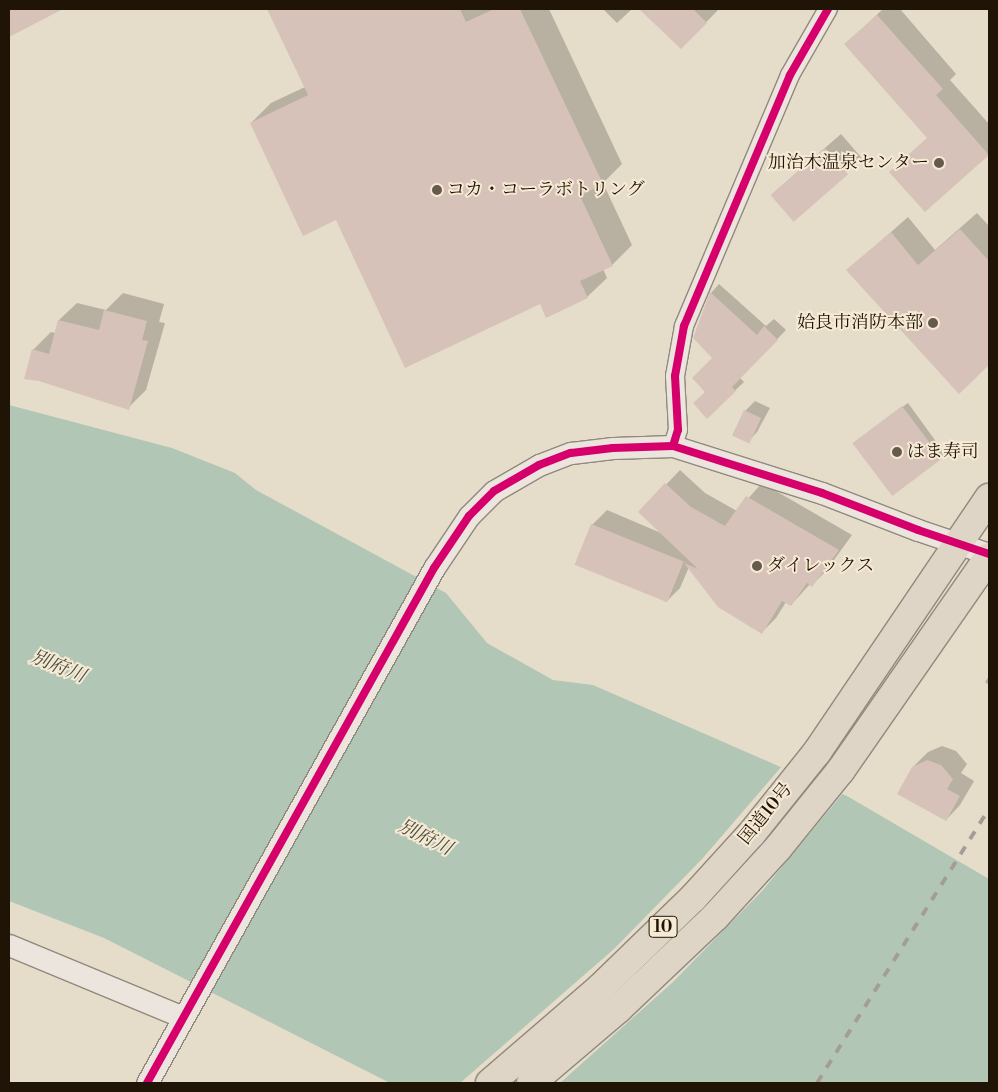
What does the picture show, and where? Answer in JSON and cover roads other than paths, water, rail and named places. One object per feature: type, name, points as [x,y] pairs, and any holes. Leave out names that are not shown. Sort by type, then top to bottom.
[{"type":"highway","name":"国道10号","points":[[490,1083],[599,989],[693,898],[752,834],[817,752],[989,498]]},
{"type":"highway","name":"国道10号","points":[[532,1083],[618,1009],[715,917],[778,848],[841,770],[989,556]]},
{"type":"street","points":[[674,446],[678,430],[675,376],[684,326],[790,75],[828,9]]},
{"type":"street","points":[[147,1083],[434,568],[469,516],[494,491],[538,465],[572,454],[612,448],[674,446],[822,493],[989,556]]},
{"type":"street","points":[[9,945],[183,1018]]},
{"type":"water","name":"別府川","points":[[9,405],[172,448],[235,473],[256,490],[446,593],[487,643],[553,680],[593,685],[847,796],[989,879],[989,1083],[390,1083],[104,938],[9,901]]},
{"type":"railway","points":[[817,1083],[989,809]]},
{"type":"place","name":"加治木温泉センター","points":[[939,163]]},
{"type":"place","name":"コカ・コーラボトリング","points":[[437,190]]},
{"type":"place","name":"姶良市消防本部","points":[[933,323]]},
{"type":"place","name":"はま寿司","points":[[897,452]]},
{"type":"place","name":"ダイレックス","points":[[757,566]]}]
